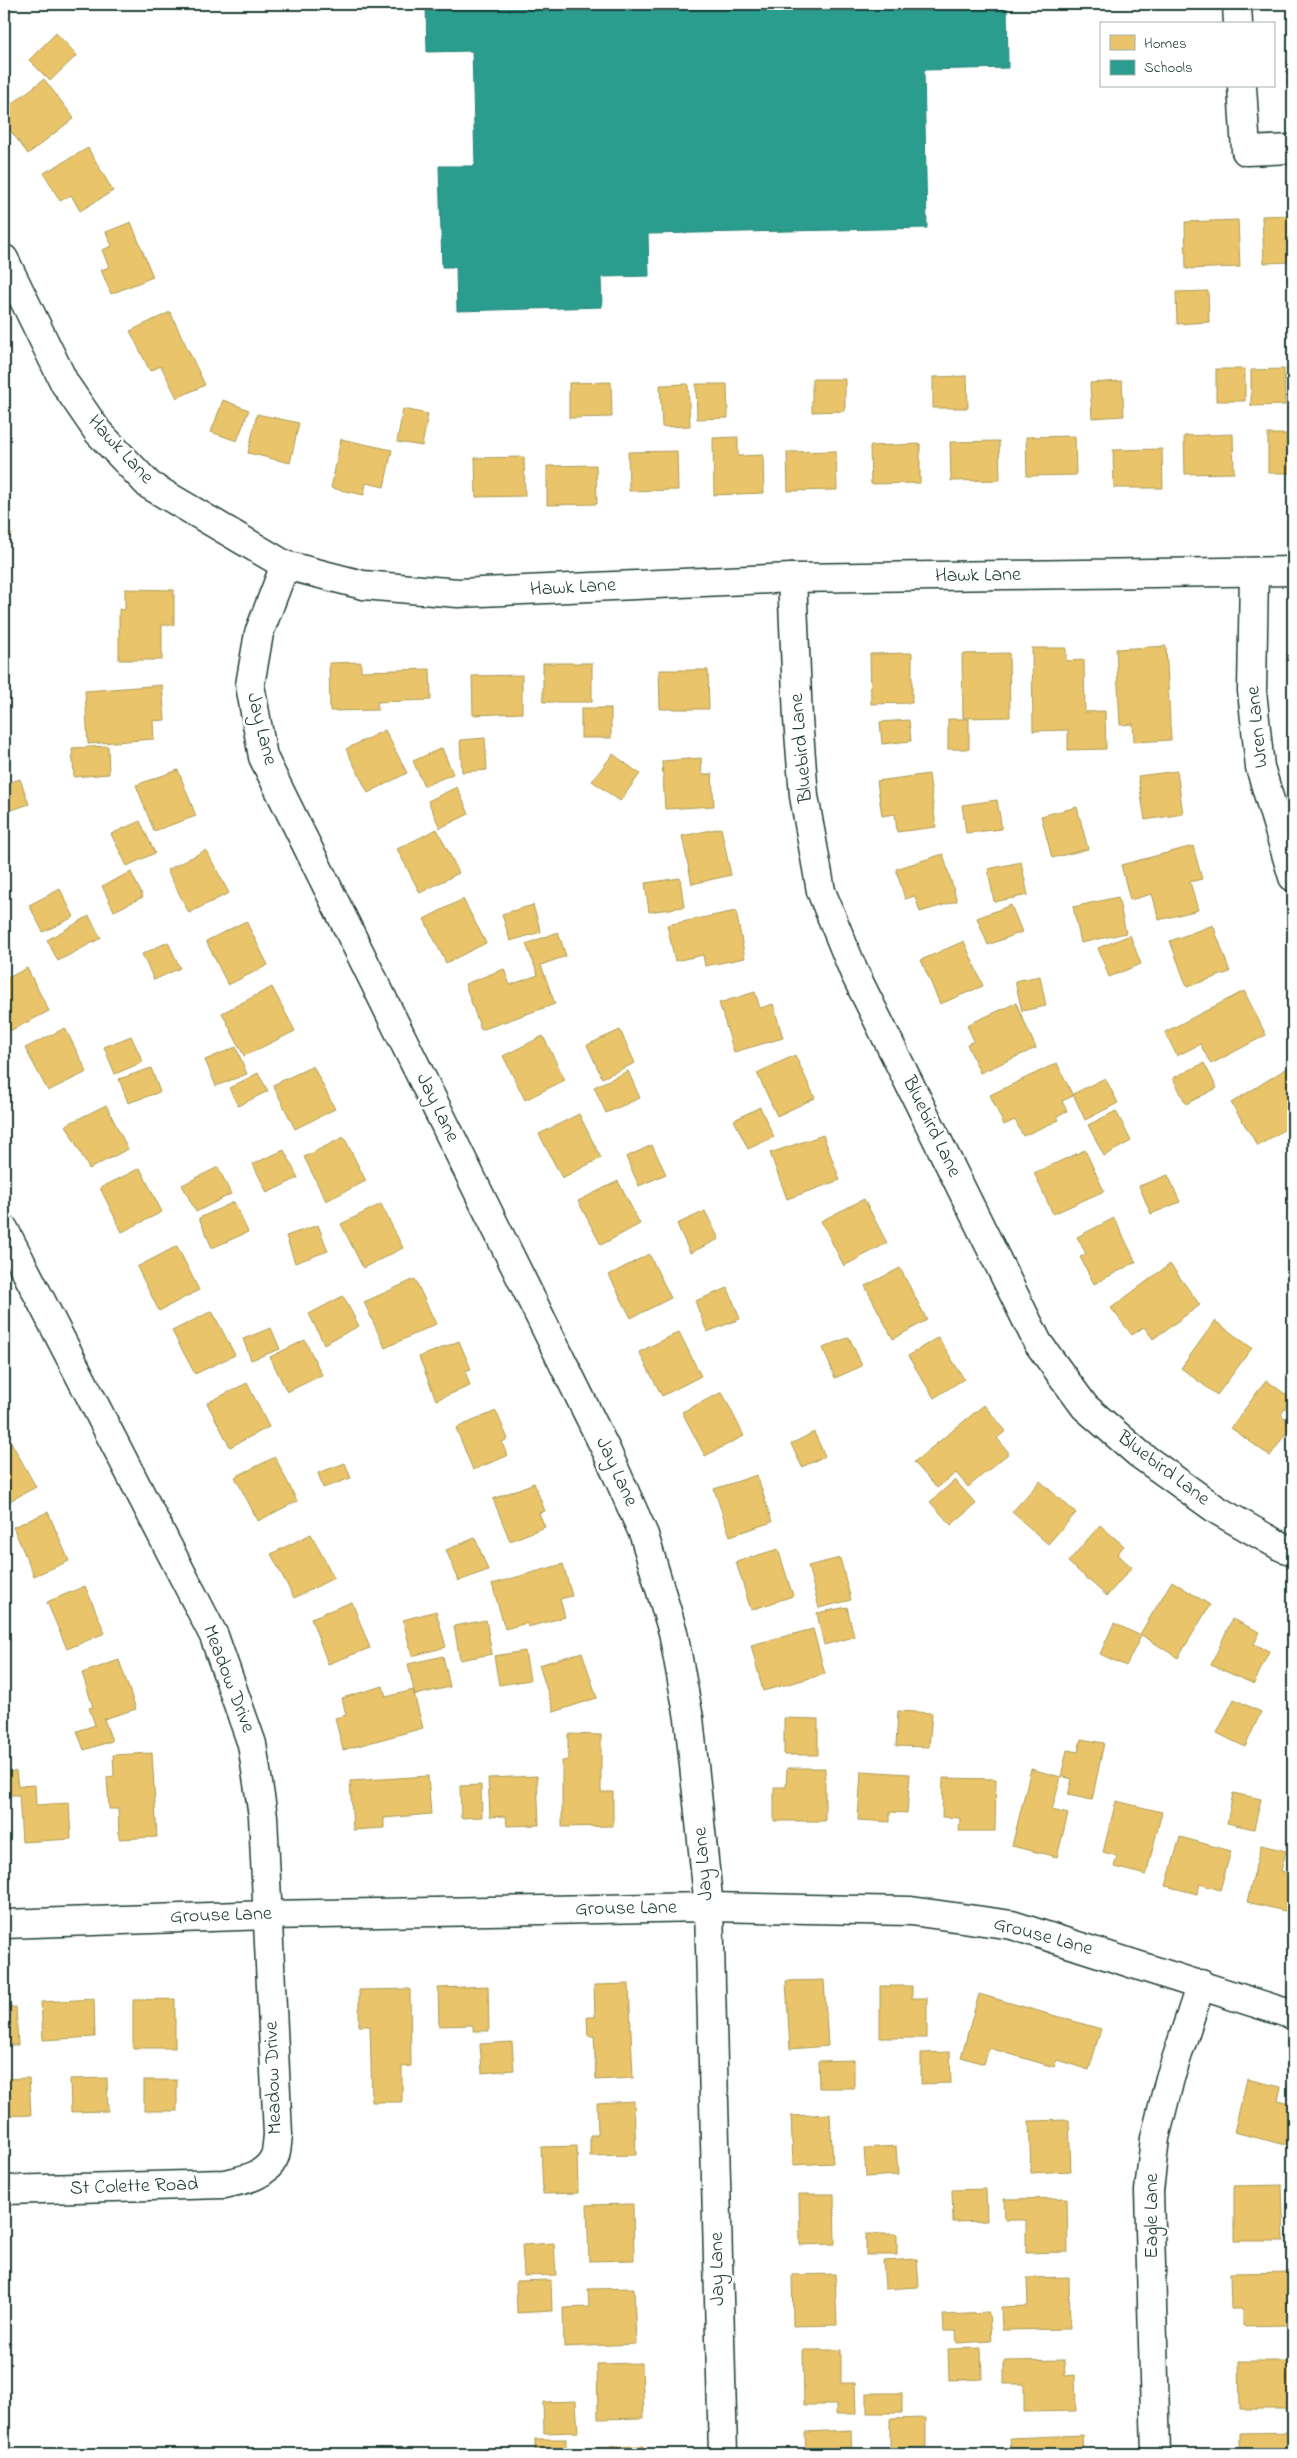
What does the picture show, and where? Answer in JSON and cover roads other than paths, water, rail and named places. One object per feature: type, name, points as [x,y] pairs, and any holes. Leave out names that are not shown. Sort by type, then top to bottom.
[{"type":"street","points":[[1237,4],[1238,22]]},
{"type":"street","points":[[1242,88],[1246,151],[1293,149]]},
{"type":"street","name":"Hawk Lane","points":[[4,259],[65,384],[98,432],[149,485],[284,566],[363,585],[458,593],[792,578],[1293,571]]},
{"type":"street","name":"Jay Lane","points":[[284,566],[259,633],[250,685],[263,757],[608,1452],[644,1535],[673,1632],[689,1718],[709,1907],[723,2454]]},
{"type":"street","name":"Wren Lane","points":[[1254,572],[1252,691],[1260,767],[1293,877]]},
{"type":"street","name":"Bluebird Lane","points":[[792,578],[798,719],[804,796],[821,891],[854,972],[1038,1343],[1085,1407],[1139,1454],[1218,1510],[1282,1547],[1293,1551]]},
{"type":"street","name":"Meadow Drive","points":[[4,1230],[214,1636],[252,1744],[263,1816],[278,2135],[275,2158],[263,2172]]},
{"type":"street","name":"Grouse Lane","points":[[4,1924],[267,1915],[709,1907],[911,1911],[1012,1925],[1293,2015]]},
{"type":"street","name":"Eagle Lane","points":[[1156,2454],[1149,2191],[1155,2138],[1170,2078],[1201,1984]]},
{"type":"street","name":"St Colette Road","points":[[4,2190],[224,2184],[244,2180],[263,2172]]}]
